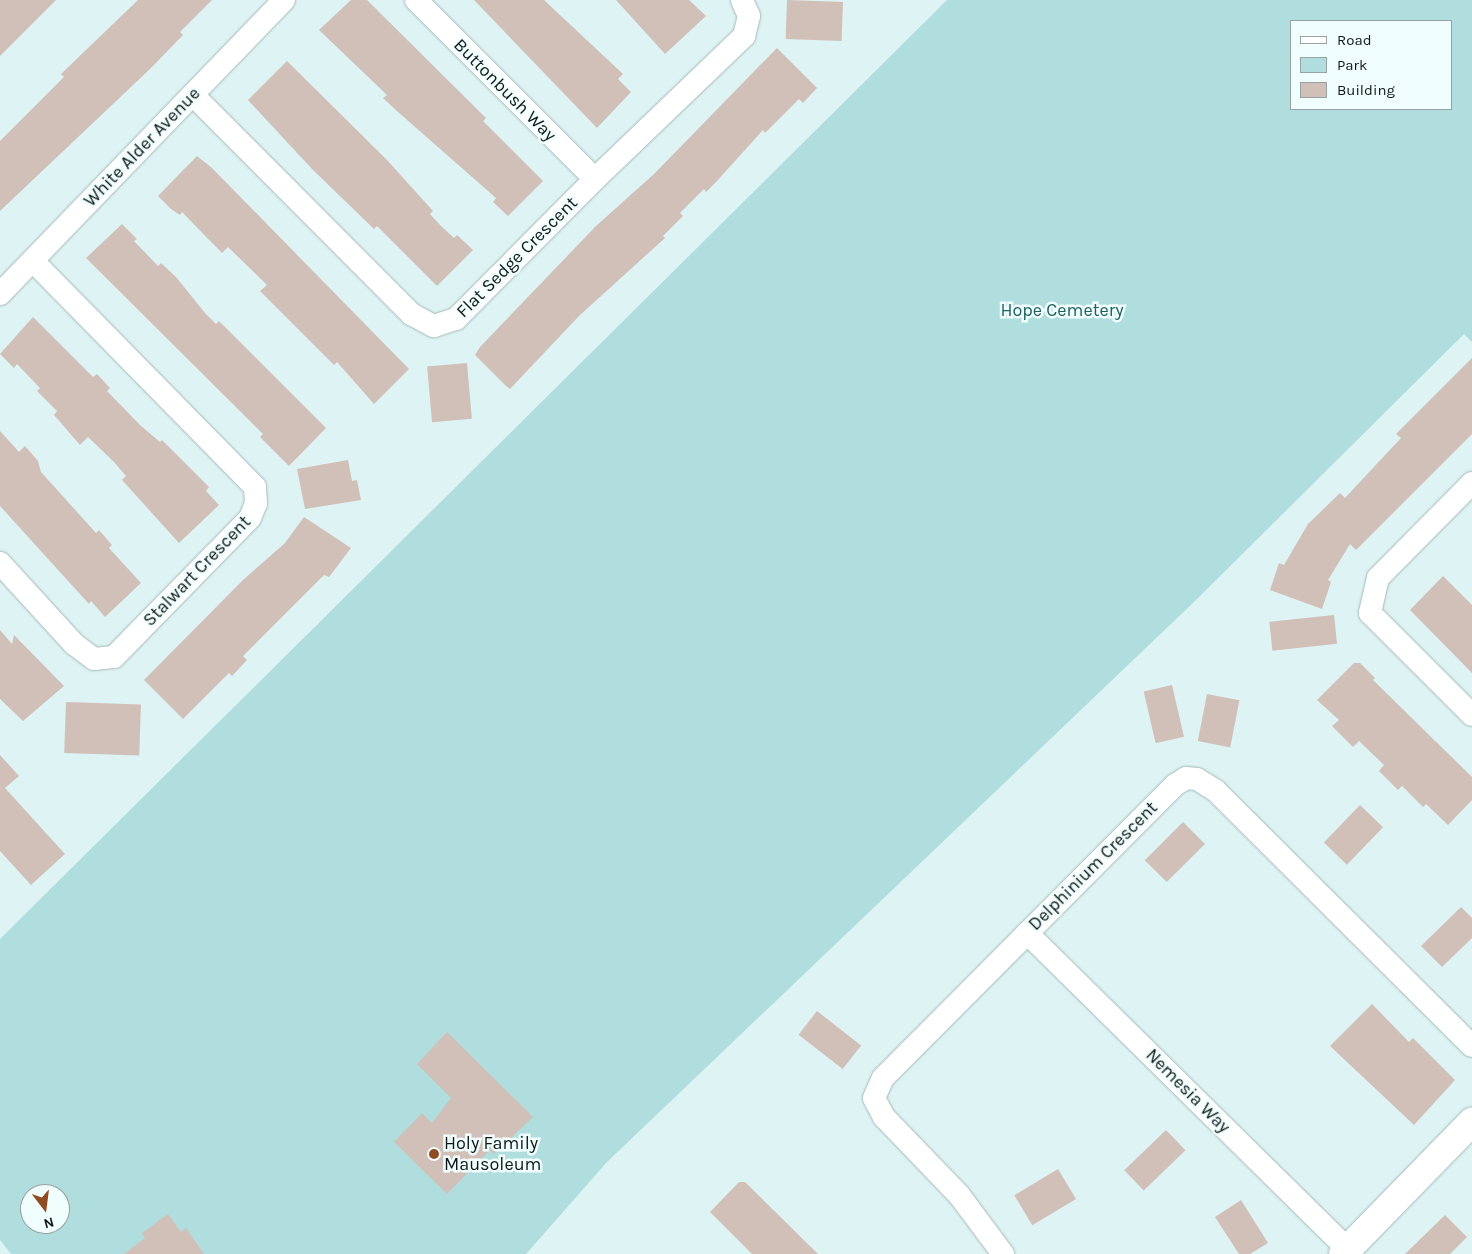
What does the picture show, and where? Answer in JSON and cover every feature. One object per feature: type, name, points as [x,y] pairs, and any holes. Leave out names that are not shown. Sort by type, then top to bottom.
[{"type":"street","name":"White Alder Avenue","points":[[0,294],[284,0]]},
{"type":"street","name":"Buttonbush Way","points":[[416,0],[595,179]]},
{"type":"street","name":"Flat Sedge Crescent","points":[[193,95],[411,314],[434,326],[456,319],[595,179],[744,36],[749,16],[742,0]]},
{"type":"street","name":"Stalwart Crescent","points":[[0,563],[74,644],[94,659],[114,657],[250,518],[256,503],[255,487],[32,261]]},
{"type":"street","points":[[1472,483],[1378,578],[1370,613],[1472,715]]},
{"type":"street","name":"Delphinium Crescent","points":[[1003,1254],[959,1195],[884,1117],[874,1098],[882,1078],[1175,785],[1186,778],[1197,778],[1216,791],[1472,1046]]},
{"type":"street","name":"Nemesia Way","points":[[1027,933],[1347,1253]]},
{"type":"street","points":[[1347,1253],[1472,1122]]},
{"type":"green space","name":"Hope Cemetery","points":[[947,0],[1472,0],[1472,342],[1464,334],[1194,602],[607,1162],[526,1254],[11,1254],[0,1240],[0,939]]},
{"type":"building","points":[[0,0],[56,0],[0,56]]},
{"type":"building","points":[[138,0],[212,0],[180,32],[183,35],[150,69],[0,211],[0,141],[64,77],[61,74]]},
{"type":"building","points":[[351,0],[367,0],[486,118],[483,121],[543,181],[508,216],[493,202],[496,198],[383,98],[387,95],[319,30]]},
{"type":"building","points":[[474,0],[544,0],[623,74],[618,79],[631,92],[597,128]]},
{"type":"building","points":[[616,0],[689,0],[706,16],[665,54]]},
{"type":"building","points":[[787,0],[843,2],[842,41],[786,39]]},
{"type":"building","points":[[777,48],[817,88],[803,103],[799,99],[765,133],[763,130],[706,192],[704,189],[680,213],[683,216],[663,236],[665,238],[579,316],[510,389],[506,386],[475,355],[480,347],[596,226],[654,174]]},
{"type":"building","points":[[287,61],[387,160],[433,211],[430,214],[441,226],[454,238],[457,235],[473,250],[437,286],[377,226],[374,229],[312,169],[248,100]]},
{"type":"building","points":[[197,156],[212,168],[409,369],[374,404],[337,362],[334,365],[260,291],[267,285],[228,247],[222,253],[182,212],[180,215],[171,209],[158,196]]},
{"type":"building","points":[[122,224],[137,239],[134,241],[158,266],[161,263],[176,277],[216,324],[219,321],[326,428],[289,466],[260,437],[263,434],[86,258]]},
{"type":"building","points":[[33,317],[93,377],[97,374],[110,388],[107,391],[140,425],[160,442],[162,440],[209,487],[206,491],[219,505],[179,543],[122,480],[126,476],[114,462],[88,437],[80,445],[54,415],[57,411],[37,391],[40,388],[17,364],[14,368],[0,354]]},
{"type":"building","points":[[1472,358],[1472,434],[1356,550],[1350,544],[1328,580],[1331,582],[1322,609],[1270,590],[1279,563],[1284,565],[1308,524],[1340,493],[1345,498],[1401,438],[1396,434]]},
{"type":"building","points":[[467,363],[472,419],[432,422],[427,366]]},
{"type":"building","points":[[0,431],[19,452],[25,446],[38,461],[41,472],[96,533],[99,530],[112,545],[109,548],[141,583],[105,617],[91,601],[89,604],[0,506]]},
{"type":"building","points":[[348,460],[352,481],[357,480],[361,500],[305,509],[297,469]]},
{"type":"building","points":[[304,517],[351,548],[329,577],[324,575],[243,656],[247,660],[232,676],[229,673],[183,719],[144,680],[243,580],[285,543]]},
{"type":"building","points":[[1443,576],[1472,605],[1472,673],[1410,610]]},
{"type":"building","points":[[1334,615],[1337,644],[1272,651],[1269,622]]},
{"type":"building","points":[[0,630],[12,644],[14,635],[64,686],[23,721],[0,699]]},
{"type":"building","points":[[1354,663],[1360,663],[1375,678],[1373,680],[1472,777],[1472,800],[1448,825],[1426,804],[1423,807],[1402,786],[1398,790],[1379,771],[1384,765],[1359,741],[1353,747],[1332,726],[1339,720],[1317,700]]},
{"type":"building","points":[[1172,685],[1184,737],[1156,743],[1144,692]]},
{"type":"building","points":[[1207,694],[1239,700],[1230,747],[1198,741]]},
{"type":"building","points":[[66,702],[141,705],[139,756],[64,753]]},
{"type":"building","points":[[0,755],[19,776],[5,788],[65,854],[31,885],[0,851]]},
{"type":"building","points":[[1360,805],[1383,827],[1347,865],[1324,842]]},
{"type":"building","points":[[1183,822],[1205,844],[1167,882],[1145,860]]},
{"type":"building","points":[[1461,907],[1472,918],[1472,938],[1442,967],[1421,946]]},
{"type":"building","points":[[1372,1004],[1409,1042],[1413,1038],[1455,1080],[1414,1125],[1330,1046]]},
{"type":"building","points":[[817,1011],[861,1045],[843,1069],[799,1035]]},
{"type":"building","points":[[447,1032],[533,1117],[494,1154],[490,1150],[447,1194],[394,1142],[422,1113],[432,1123],[451,1098],[417,1064]]},
{"type":"building","points":[[1166,1130],[1185,1150],[1144,1190],[1124,1170]]},
{"type":"building","points":[[1058,1169],[1076,1199],[1032,1225],[1014,1195]]},
{"type":"building","points":[[739,1182],[745,1182],[818,1254],[752,1254],[710,1212]]},
{"type":"building","points":[[1241,1200],[1268,1243],[1250,1254],[1239,1254],[1215,1217]]},
{"type":"building","points":[[168,1214],[181,1232],[186,1228],[204,1254],[124,1254],[145,1238],[142,1233]]},
{"type":"building","points":[[1445,1215],[1467,1237],[1450,1254],[1405,1254]]},
{"type":"place","name":"Holy Family Mausoleum","points":[[434,1154]]}]
